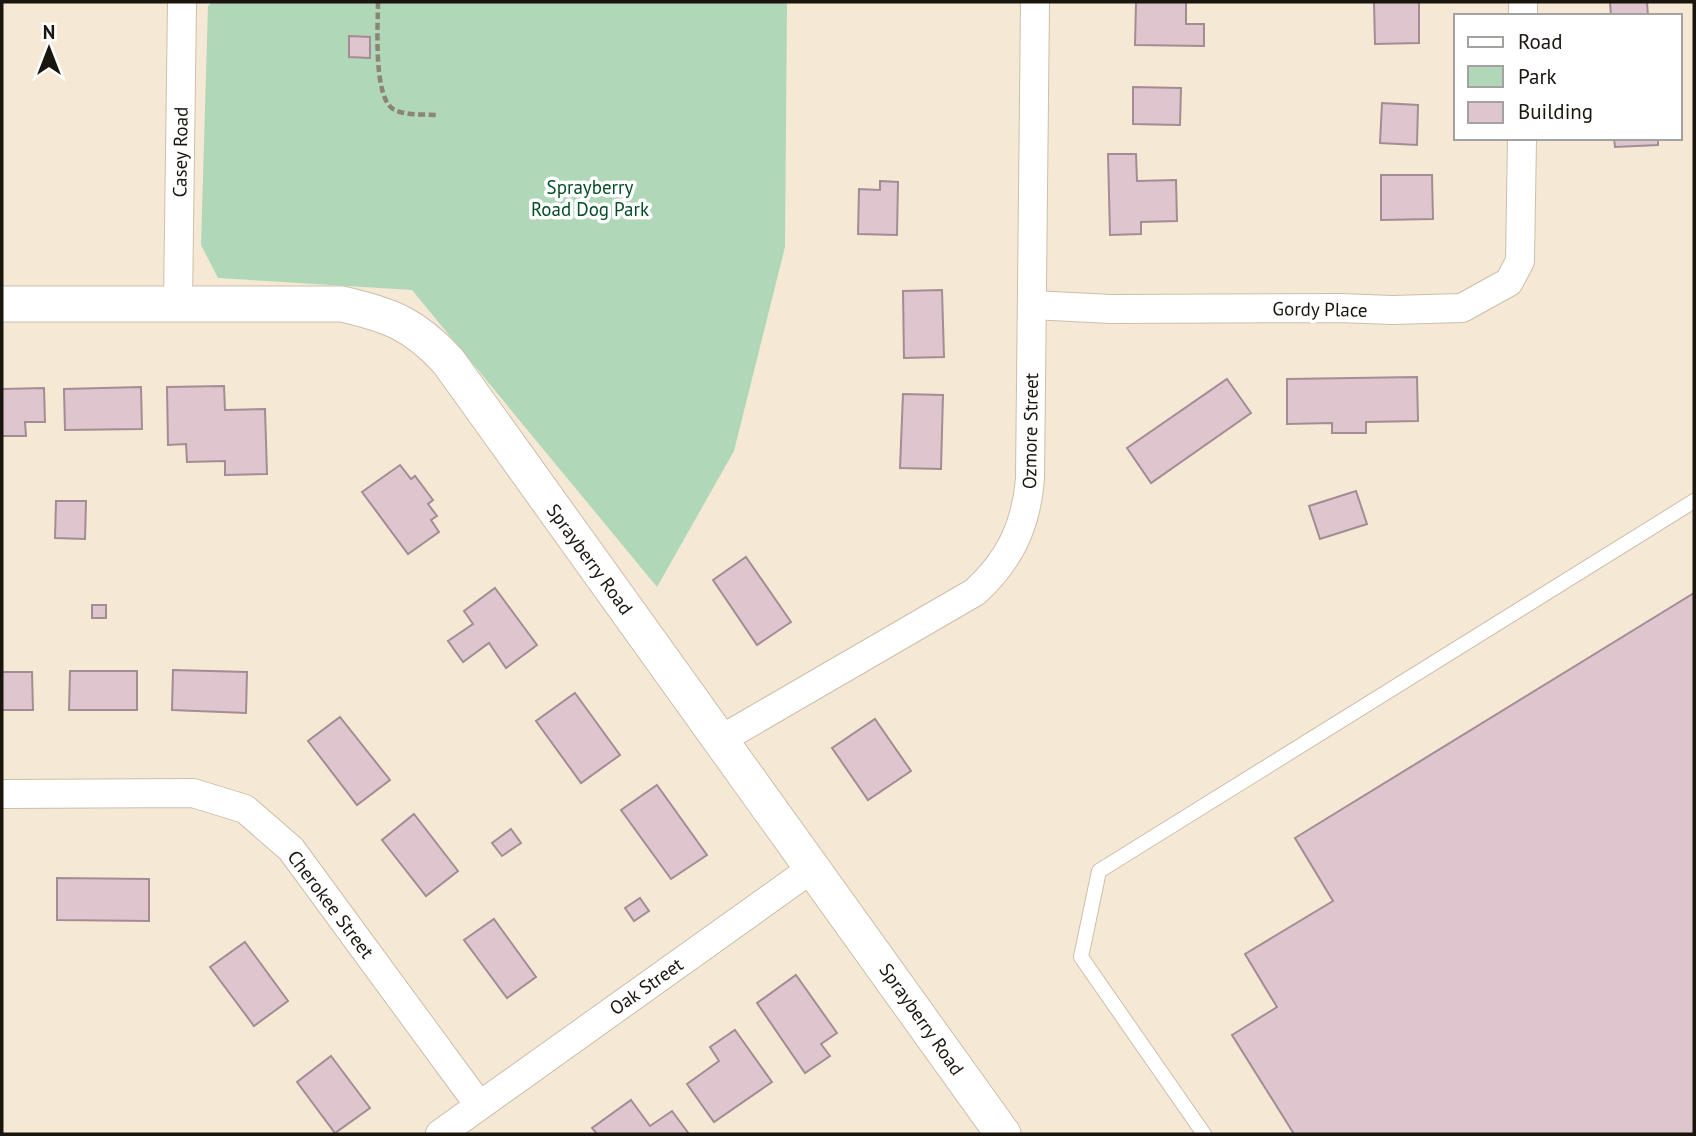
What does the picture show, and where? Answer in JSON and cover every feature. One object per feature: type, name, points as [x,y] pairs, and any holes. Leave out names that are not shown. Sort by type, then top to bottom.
[{"type":"street","name":"Casey Road","points":[[178,303],[182,2]]},
{"type":"street","name":"Ozmore Street","points":[[720,740],[975,592],[995,573],[1009,553],[1019,531],[1028,501],[1035,2]]},
{"type":"street","name":"Gordy Place","points":[[1031,305],[1111,309],[1462,308],[1509,282],[1520,261],[1522,140]]},
{"type":"street","name":"Sprayberry Road","points":[[2,304],[342,304],[386,315],[429,340],[448,361],[814,867],[1003,1134]]},
{"type":"street","name":"Cherokee Street","points":[[2,794],[193,793],[245,809],[291,849],[479,1105]]},
{"type":"street","name":"Oak Street","points":[[440,1134],[814,867]]},
{"type":"lane","points":[[1204,1134],[1082,957],[1099,871],[1694,501]]},
{"type":"path","points":[[378,2],[379,69],[384,99],[393,108],[406,114],[437,115]]},
{"type":"green space","name":"Sprayberry Road Dog Park","points":[[212,2],[787,2],[785,247],[734,451],[657,587],[412,290],[218,278],[201,245],[208,6]]},
{"type":"building","points":[[1136,2],[1186,2],[1186,24],[1204,24],[1204,46],[1135,45]]},
{"type":"building","points":[[1374,2],[1419,2],[1419,43],[1375,44]]},
{"type":"building","points":[[1610,2],[1647,2],[1648,14],[1611,14]]},
{"type":"building","points":[[349,36],[370,37],[370,58],[349,57]]},
{"type":"building","points":[[1133,87],[1181,88],[1180,125],[1133,124]]},
{"type":"building","points":[[1382,103],[1418,105],[1417,145],[1380,143]]},
{"type":"building","points":[[1614,140],[1658,140],[1658,145],[1615,147]]},
{"type":"building","points":[[1108,154],[1136,154],[1137,181],[1176,180],[1177,221],[1141,222],[1141,234],[1110,235]]},
{"type":"building","points":[[1381,175],[1432,175],[1433,219],[1381,220]]},
{"type":"building","points":[[880,181],[898,182],[897,235],[858,234],[859,189],[880,190]]},
{"type":"building","points":[[942,290],[944,357],[904,358],[903,291]]},
{"type":"building","points":[[1417,377],[1418,421],[1366,422],[1366,433],[1332,433],[1332,423],[1287,424],[1287,379]]},
{"type":"building","points":[[1227,379],[1251,413],[1151,483],[1127,448]]},
{"type":"building","points":[[224,386],[225,410],[265,409],[267,474],[225,475],[225,461],[187,462],[186,444],[168,445],[167,387]]},
{"type":"building","points":[[141,387],[142,429],[65,430],[64,389]]},
{"type":"building","points":[[44,388],[45,422],[25,422],[26,436],[2,436],[2,389]]},
{"type":"building","points":[[903,394],[943,395],[941,469],[900,468]]},
{"type":"building","points":[[400,465],[411,479],[415,476],[433,500],[428,504],[437,516],[431,520],[439,532],[408,554],[362,492]]},
{"type":"building","points":[[1356,491],[1367,524],[1320,539],[1309,506]]},
{"type":"building","points":[[56,501],[86,501],[85,539],[55,538]]},
{"type":"building","points":[[746,557],[791,622],[757,645],[713,580]]},
{"type":"building","points":[[495,588],[537,645],[506,668],[489,643],[463,662],[448,641],[473,624],[464,611]]},
{"type":"building","points":[[1694,593],[1694,1134],[1294,1134],[1232,1035],[1277,1007],[1245,954],[1333,901],[1295,838]]},
{"type":"building","points":[[92,605],[106,605],[106,618],[92,618]]},
{"type":"building","points":[[173,670],[247,672],[246,713],[172,710]]},
{"type":"building","points":[[70,671],[137,671],[137,710],[69,710]]},
{"type":"building","points":[[2,672],[32,672],[33,710],[2,710]]},
{"type":"building","points":[[575,693],[620,755],[581,783],[536,721]]},
{"type":"building","points":[[340,717],[390,780],[357,805],[308,741]]},
{"type":"building","points":[[875,719],[911,771],[868,800],[832,748]]},
{"type":"building","points":[[657,785],[707,855],[671,879],[621,810]]},
{"type":"building","points":[[414,814],[458,871],[426,896],[382,840]]},
{"type":"building","points":[[511,829],[521,843],[502,856],[492,843]]},
{"type":"building","points":[[57,878],[149,879],[149,921],[57,920]]},
{"type":"building","points":[[640,898],[649,911],[634,921],[625,908]]},
{"type":"building","points":[[494,919],[536,977],[507,998],[464,940]]},
{"type":"building","points":[[245,942],[288,1001],[254,1026],[210,967]]},
{"type":"building","points":[[796,975],[837,1033],[821,1044],[830,1056],[805,1073],[757,1003]]},
{"type":"building","points":[[735,1030],[772,1082],[714,1122],[687,1084],[719,1061],[710,1047]]},
{"type":"building","points":[[331,1056],[370,1108],[335,1133],[297,1082]]},
{"type":"building","points":[[631,1100],[650,1126],[672,1111],[689,1134],[597,1134],[592,1128]]}]
